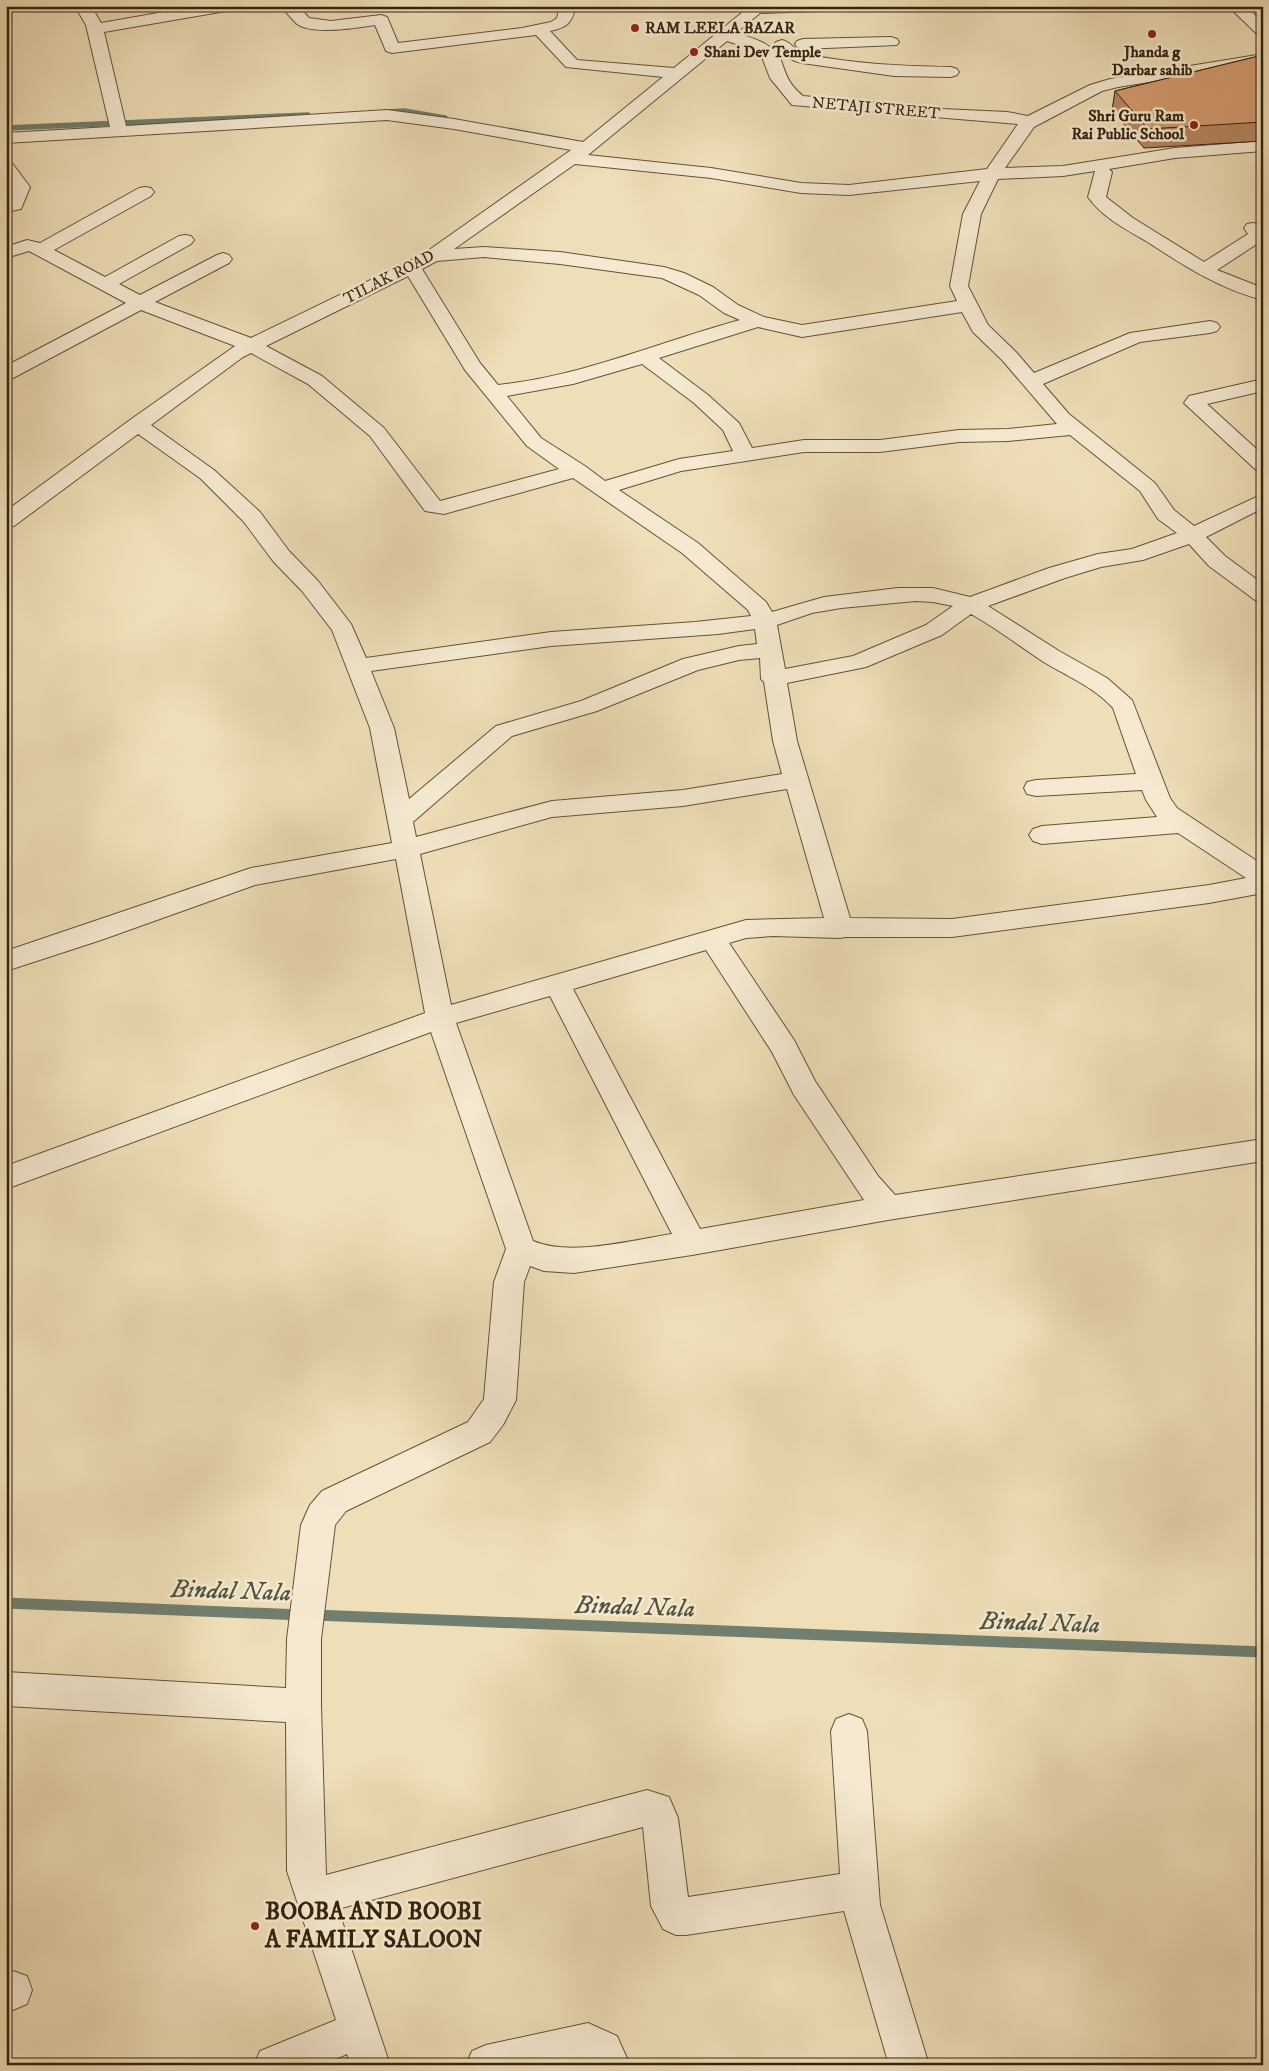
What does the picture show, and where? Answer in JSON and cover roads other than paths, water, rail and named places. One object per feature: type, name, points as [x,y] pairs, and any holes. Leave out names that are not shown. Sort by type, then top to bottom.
[{"type":"street","points":[[84,6],[94,29],[117,125]]},
{"type":"street","points":[[94,29],[226,6]]},
{"type":"street","points":[[289,6],[304,22],[331,26],[381,20],[392,48],[522,33],[561,23],[564,20],[568,6]]},
{"type":"street","points":[[749,8],[818,6]]},
{"type":"street","points":[[1236,6],[1263,31]]},
{"type":"street","name":"TILAK ROAD","points":[[6,521],[236,352],[433,256],[573,157],[724,35],[749,8]]},
{"type":"street","points":[[538,29],[572,64],[679,73]]},
{"type":"street","name":"NETAJI STREET","points":[[724,35],[755,46],[774,61],[775,72],[793,98],[798,101],[942,114],[1007,116],[1021,119],[1028,123]]},
{"type":"street","points":[[755,46],[891,42]]},
{"type":"street","points":[[782,45],[802,58],[894,71],[951,72]]},
{"type":"street","points":[[1263,59],[1116,82],[1096,88],[1028,123],[991,178],[972,214],[959,286],[980,328],[1009,356],[1062,418],[1148,487],[1166,514],[1192,535],[1216,561],[1263,595]]},
{"type":"street","points":[[7,136],[117,125],[387,115],[454,124],[573,157],[651,172],[825,193],[1063,172],[1175,153],[1263,146]]},
{"type":"street","points":[[991,178],[1047,179],[1195,157],[1263,153]]},
{"type":"street","points":[[6,167],[21,187],[14,205],[6,207]]},
{"type":"street","points":[[1103,172],[1097,196],[1102,204],[1127,222],[1204,270],[1219,278],[1263,294]]},
{"type":"street","points":[[41,250],[145,192]]},
{"type":"street","points":[[1204,270],[1258,235],[1254,228]]},
{"type":"street","points":[[106,284],[185,240]]},
{"type":"street","points":[[6,253],[27,245],[41,250],[140,303],[251,345],[315,380],[376,432],[433,506],[437,508],[444,508],[578,470]]},
{"type":"street","points":[[433,256],[484,252],[560,258],[664,273],[677,276],[706,291],[731,308],[758,321],[802,331],[969,305]]},
{"type":"street","points":[[6,374],[223,260]]},
{"type":"street","points":[[412,267],[472,366],[534,442],[578,470],[690,548],[758,607],[765,621],[773,679],[785,741],[840,929]]},
{"type":"street","points":[[493,392],[547,384],[644,356],[720,330],[758,321]]},
{"type":"street","points":[[1030,382],[1099,353],[1119,342],[1137,337],[1210,326]]},
{"type":"street","points":[[644,356],[701,399],[732,427],[745,455]]},
{"type":"street","points":[[1263,385],[1194,402],[1263,466]]},
{"type":"street","points":[[137,424],[207,474],[252,516],[281,556],[310,586],[343,629],[382,728],[440,1018],[521,1249],[509,1282],[500,1400],[480,1432],[334,1501],[322,1515],[318,1524],[304,1639],[303,1706],[306,1871],[364,2047],[274,2065]]},
{"type":"street","points":[[604,489],[626,480],[679,465],[804,446],[880,446],[959,436],[1008,435],[1075,428]]},
{"type":"street","points":[[773,679],[858,662],[934,630],[969,605],[1057,572],[1098,561],[1135,555],[1192,535],[1263,500]]},
{"type":"street","points":[[359,666],[494,645],[765,621],[809,607],[879,597],[922,594],[946,596],[969,605],[1054,657],[1096,680],[1114,694],[1124,705],[1158,800],[1168,814],[1263,878]]},
{"type":"street","points":[[400,820],[504,731],[589,706],[691,664],[739,653],[769,650]]},
{"type":"street","points":[[6,960],[92,933],[251,877],[405,849],[552,809],[683,798],[795,780]]},
{"type":"street","points":[[1036,788],[1152,781]]},
{"type":"street","points":[[1042,835],[1181,824]]},
{"type":"street","points":[[6,1178],[440,1018],[746,929],[773,927],[840,929],[952,928],[1209,894],[1263,884]]},
{"type":"street","points":[[712,939],[784,1047],[804,1087],[868,1184],[888,1208]]},
{"type":"street","points":[[557,984],[692,1243]]},
{"type":"street","points":[[521,1249],[544,1258],[574,1261],[692,1243],[888,1208],[1263,1150]]},
{"type":"street","points":[[6,1689],[303,1706]]},
{"type":"street","points":[[849,1731],[861,1905],[909,2065]]},
{"type":"street","points":[[314,1897],[647,1808],[656,1810],[660,1818],[670,1906],[676,1916],[860,1890]]},
{"type":"street","points":[[486,2065],[588,2043],[598,2045],[608,2055],[610,2065]]},
{"type":"waterway","points":[[386,112],[404,111],[445,118]]},
{"type":"waterway","points":[[6,128],[308,115]]},
{"type":"waterway","name":"Bindal Nala","points":[[6,1603],[301,1615]]},
{"type":"waterway","name":"Bindal Nala","points":[[314,1615],[1263,1652]]},
{"type":"place","name":"RAM LEELA BAZAR","points":[[635,28]]},
{"type":"place","name":"Jhanda g Darbar sahib","points":[[1152,34]]},
{"type":"place","name":"Shani Dev Temple","points":[[694,52]]},
{"type":"place","name":"Shri Guru Ram Rai Public School","points":[[1194,125]]},
{"type":"place","name":"BOOBA AND BOOBI A FAMILY SALOON","points":[[255,1926]]}]
